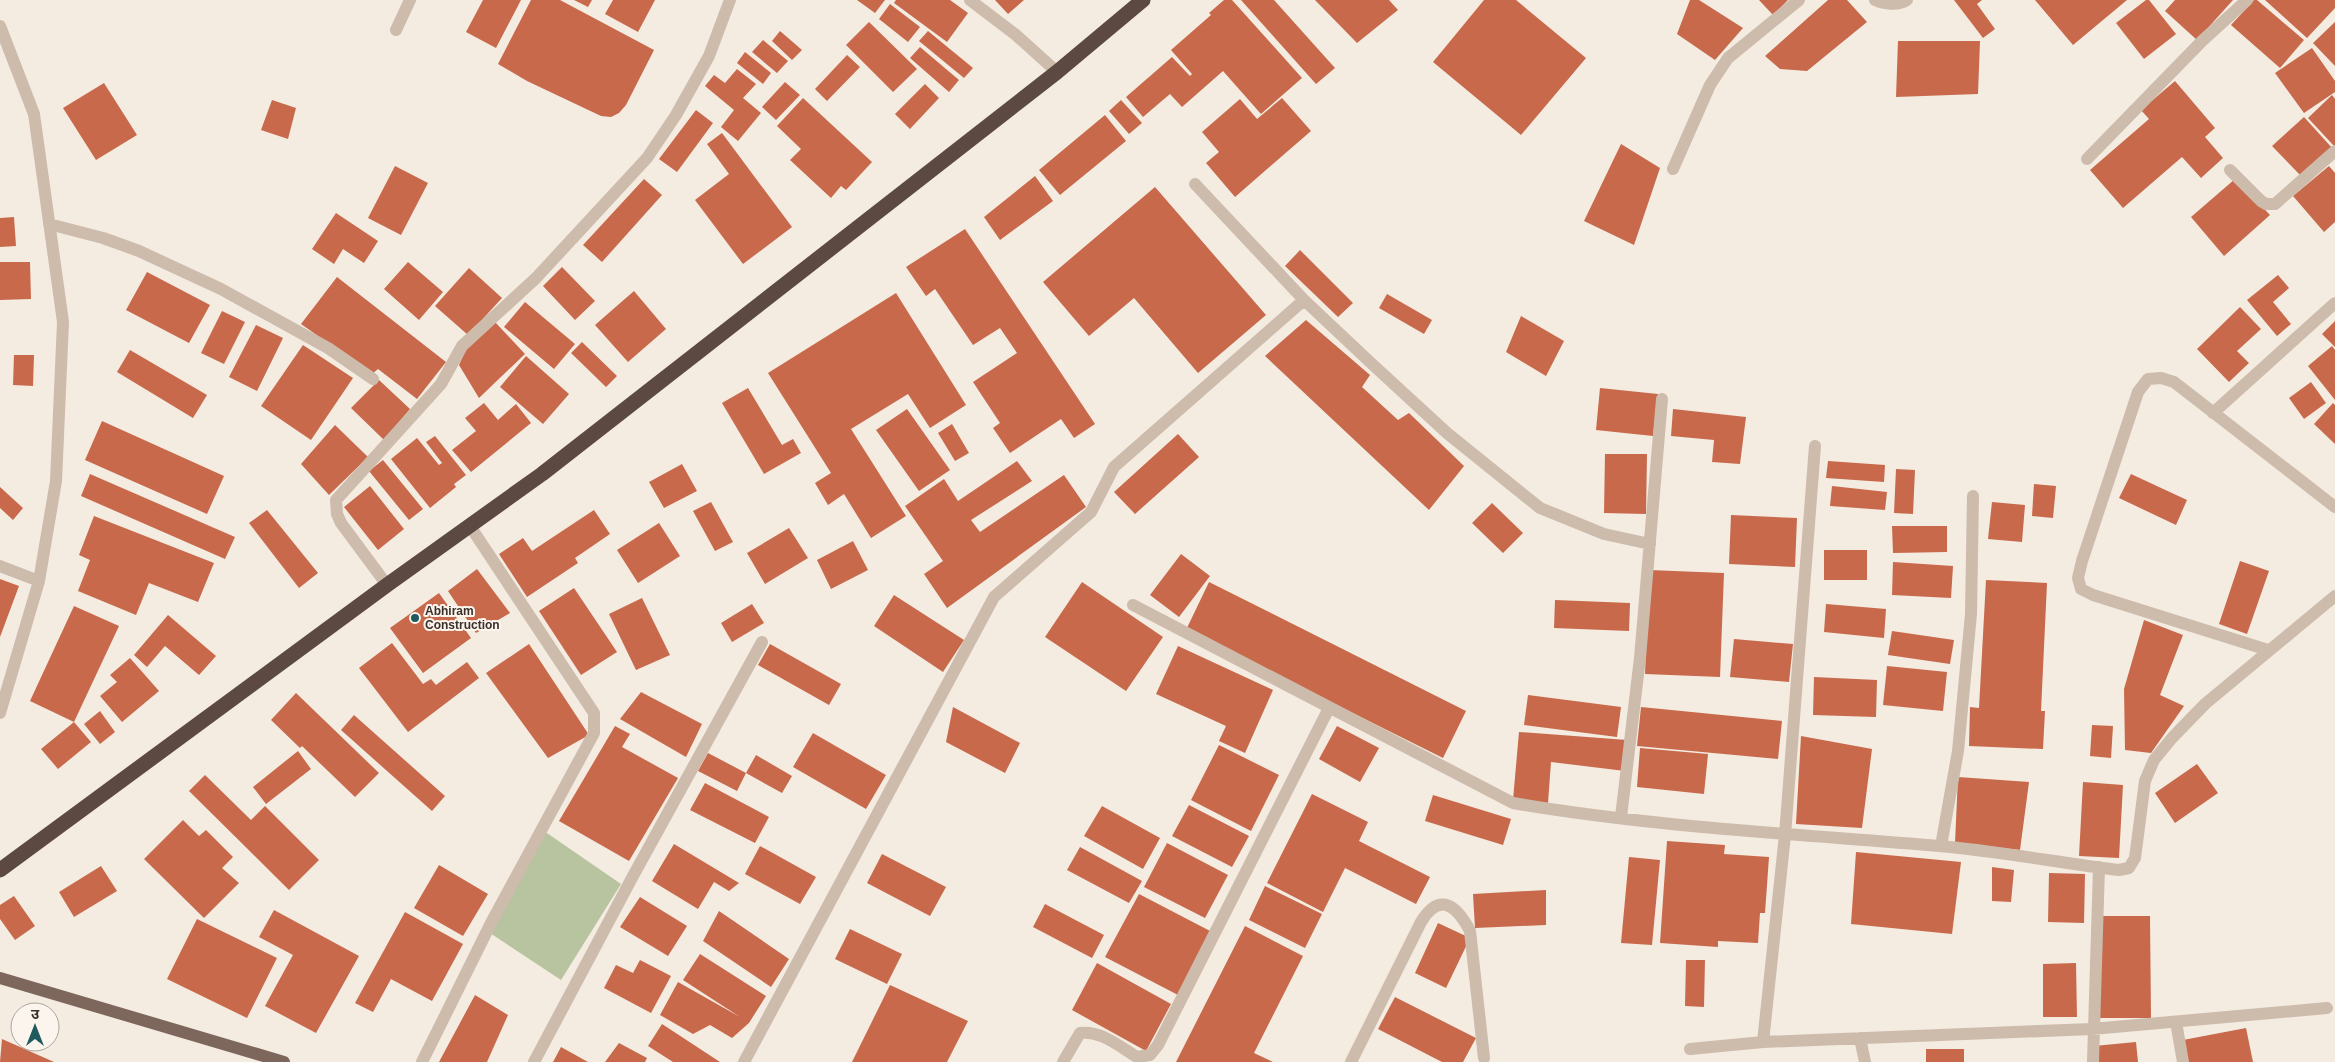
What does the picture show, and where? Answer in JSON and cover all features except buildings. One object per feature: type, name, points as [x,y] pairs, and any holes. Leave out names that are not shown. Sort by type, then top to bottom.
[{"type":"highway","points":[[0,870],[387,585],[550,468],[1057,72],[1143,0]]},
{"type":"main road","points":[[0,978],[284,1062]]},
{"type":"street","points":[[396,30],[410,0]]},
{"type":"street","points":[[387,585],[341,523],[337,514],[336,500],[440,384],[462,346],[536,278],[594,218],[647,158],[676,115],[709,56],[730,0]]},
{"type":"street","points":[[970,0],[1016,35],[1057,72]]},
{"type":"street","points":[[1673,169],[1710,85],[1728,58],[1799,0]]},
{"type":"street","points":[[1875,0],[1884,4],[1903,3],[1907,0]]},
{"type":"street","points":[[2087,160],[2202,41],[2247,0]]},
{"type":"street","points":[[0,26],[34,114],[63,322],[56,481],[39,581],[0,713]]},
{"type":"street","points":[[2230,170],[2261,202],[2275,204],[2335,151]]},
{"type":"street","points":[[1195,184],[1304,300],[1447,433],[1540,508],[1604,534],[1650,544]]},
{"type":"street","points":[[49,224],[103,238],[139,251],[221,290],[328,348],[373,379]]},
{"type":"street","points":[[744,1062],[994,598],[1091,512],[1114,467],[1304,300]]},
{"type":"street","points":[[2213,413],[2335,303]]},
{"type":"street","points":[[2268,650],[2093,596],[2081,589],[2078,578],[2138,392],[2148,379],[2161,378],[2174,382],[2335,508]]},
{"type":"street","points":[[1621,817],[1640,658],[1662,399]]},
{"type":"street","points":[[1763,1042],[1785,834],[1815,446]]},
{"type":"street","points":[[1941,846],[1958,751],[1970,623],[1973,496]]},
{"type":"street","points":[[422,1062],[492,921],[594,733],[594,713],[470,526]]},
{"type":"street","points":[[0,566],[39,581]]},
{"type":"street","points":[[1133,605],[1513,803],[1556,810],[1785,834],[1941,846],[2119,870],[2129,868],[2135,858],[2145,781],[2154,760],[2172,738],[2205,704],[2335,596]]},
{"type":"street","points":[[534,1062],[624,893],[762,642]]},
{"type":"street","points":[[1063,1062],[1080,1032],[1101,1035],[1137,1057],[1150,1055],[1158,1045],[1329,708]]},
{"type":"street","points":[[2093,1062],[2092,1029],[2099,867]]},
{"type":"street","points":[[1351,1062],[1421,922],[1429,908],[1440,904],[1453,907],[1462,916],[1470,931],[1484,1058]]},
{"type":"street","points":[[1690,1049],[1763,1042],[2092,1029],[2327,1008]]},
{"type":"street","points":[[2176,1022],[2183,1062]]},
{"type":"street","points":[[1860,1038],[1865,1062]]},
{"type":"green space","points":[[541,829],[621,884],[561,980],[484,929]]},
{"type":"place","name":"Abhiram Construction","points":[[415,618]]}]
